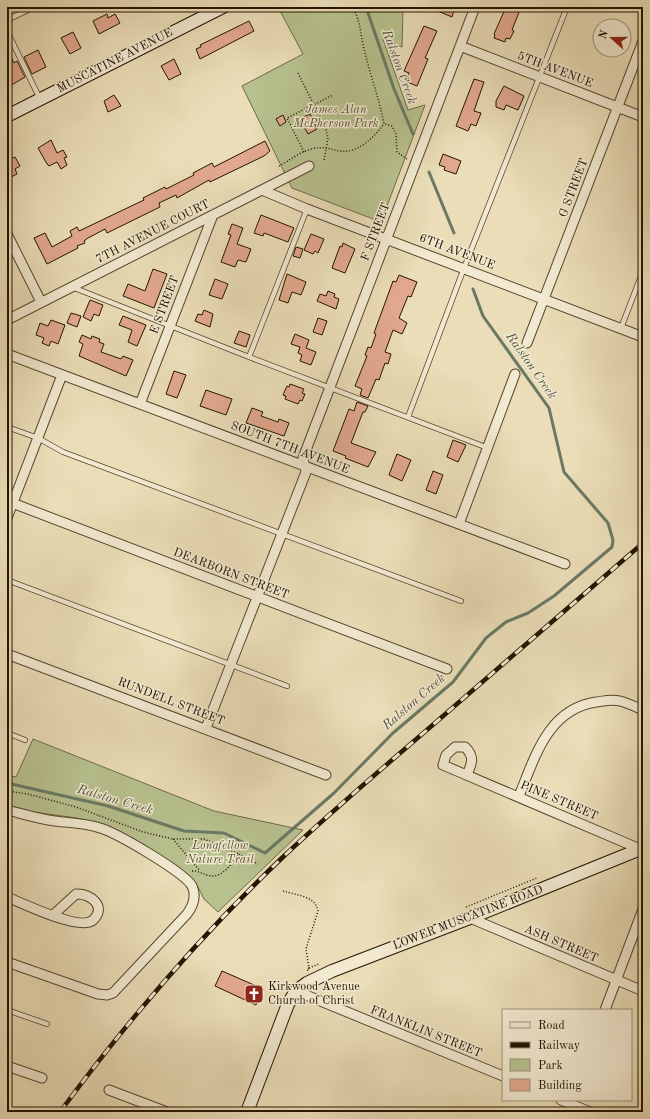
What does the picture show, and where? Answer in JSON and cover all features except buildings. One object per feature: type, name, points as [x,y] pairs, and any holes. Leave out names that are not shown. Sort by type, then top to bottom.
[{"type":"main road","name":"MUSCATINE AVENUE","points":[[7,116],[223,7]]},
{"type":"main road","name":"LOWER MUSCATINE ROAD","points":[[296,991],[307,983],[332,971],[467,913],[642,849]]},
{"type":"main road","points":[[247,1112],[288,1004],[296,991]]},
{"type":"street","name":"F STREET","points":[[206,728],[306,472],[303,458],[474,7]]},
{"type":"street","name":"G STREET","points":[[527,343],[643,41]]},
{"type":"street","name":"5TH AVENUE","points":[[460,46],[643,117]]},
{"type":"street","name":"7TH AVENUE COURT","points":[[7,320],[310,166]]},
{"type":"street","name":"6TH AVENUE","points":[[262,190],[307,209],[387,238],[643,337]]},
{"type":"street","name":"E STREET","points":[[140,404],[213,215]]},
{"type":"street","points":[[7,234],[42,302]]},
{"type":"street","name":"SOUTH 7TH AVENUE","points":[[7,354],[565,564]]},
{"type":"street","points":[[459,524],[515,374]]},
{"type":"street","points":[[7,518],[10,502],[38,438],[62,375]]},
{"type":"street","name":"DEARBORN STREET","points":[[10,502],[447,669]]},
{"type":"street","name":"RUNDELL STREET","points":[[7,654],[206,728],[326,775]]},
{"type":"street","points":[[518,796],[544,737],[556,721],[566,713],[586,704],[610,700],[619,701],[643,710]]},
{"type":"street","name":"PINE STREET","points":[[467,775],[642,849]]},
{"type":"street","points":[[7,810],[54,821],[78,822],[106,830],[131,842],[187,880],[192,887],[194,894],[191,909],[113,993],[107,996],[7,962]]},
{"type":"street","points":[[7,897],[53,915],[73,922],[89,924],[94,920],[98,909],[97,904],[89,896],[76,894],[53,915]]},
{"type":"street","points":[[605,1009],[643,909]]},
{"type":"street","name":"ASH STREET","points":[[467,913],[643,991]]},
{"type":"street","name":"FRANKLIN STREET","points":[[296,991],[502,1076]]},
{"type":"street","points":[[7,1066],[42,1078]]},
{"type":"street","points":[[109,1090],[167,1112]]},
{"type":"street","points":[[569,1105],[590,1112]]},
{"type":"lane","points":[[7,20],[34,7]]},
{"type":"lane","points":[[408,417],[464,268],[567,7]]},
{"type":"lane","points":[[7,31],[40,99]]},
{"type":"lane","points":[[250,357],[307,209]]},
{"type":"lane","points":[[621,328],[643,271]]},
{"type":"lane","points":[[70,287],[488,448]]},
{"type":"lane","points":[[7,427],[38,438],[63,452],[461,601]]},
{"type":"lane","points":[[7,580],[287,686]]},
{"type":"lane","points":[[7,733],[25,740]]},
{"type":"lane","points":[[7,1010],[47,1024]]},
{"type":"path","points":[[352,7],[360,26],[363,46],[378,95],[384,124]]},
{"type":"path","points":[[298,73],[326,129],[328,138],[324,161]]},
{"type":"path","points":[[304,152],[287,118],[333,95]]},
{"type":"path","points":[[279,166],[311,149],[326,148],[345,151],[356,149],[376,134],[384,124]]},
{"type":"path","points":[[384,124],[392,126],[396,134],[397,152],[409,160]]},
{"type":"path","points":[[7,791],[57,801],[143,832],[173,839],[204,839],[258,864]]},
{"type":"path","points":[[173,839],[200,871],[208,875],[218,875],[227,869],[239,854]]},
{"type":"path","points":[[176,873],[200,871]]},
{"type":"path","points":[[467,913],[540,877]]},
{"type":"path","points":[[283,891],[313,900],[317,904],[318,910],[306,949],[309,968],[307,969],[309,972]]},
{"type":"path","points":[[309,968],[323,963]]},
{"type":"green space","name":"James Alan McPherson Park","points":[[278,7],[398,7],[403,9],[402,47],[383,39],[408,110],[425,105],[381,222],[292,188],[242,86],[303,54]]},
{"type":"green space","name":"Longfellow Nature Trail","points":[[33,739],[214,811],[303,830],[218,912],[204,899],[198,887],[188,877],[134,839],[105,825],[77,818],[33,812],[7,805],[7,775],[16,777]]},
{"type":"waterway","name":"Ralston Creek","points":[[366,7],[394,89],[413,134]]},
{"type":"waterway","name":"Ralston Creek","points":[[429,172],[454,233]]},
{"type":"waterway","name":"Ralston Creek","points":[[7,783],[108,806],[184,831],[224,833],[265,853],[334,793],[393,733],[453,682],[486,638],[506,622],[528,613],[554,596],[612,547],[613,540],[608,523],[564,472],[549,408],[483,316],[473,289]]},
{"type":"railway","points":[[60,1112],[85,1078],[166,979],[224,916],[284,856],[340,805],[643,543]]},
{"type":"place","name":"Kirkwood Avenue Church of Christ","points":[[254,994]]}]
